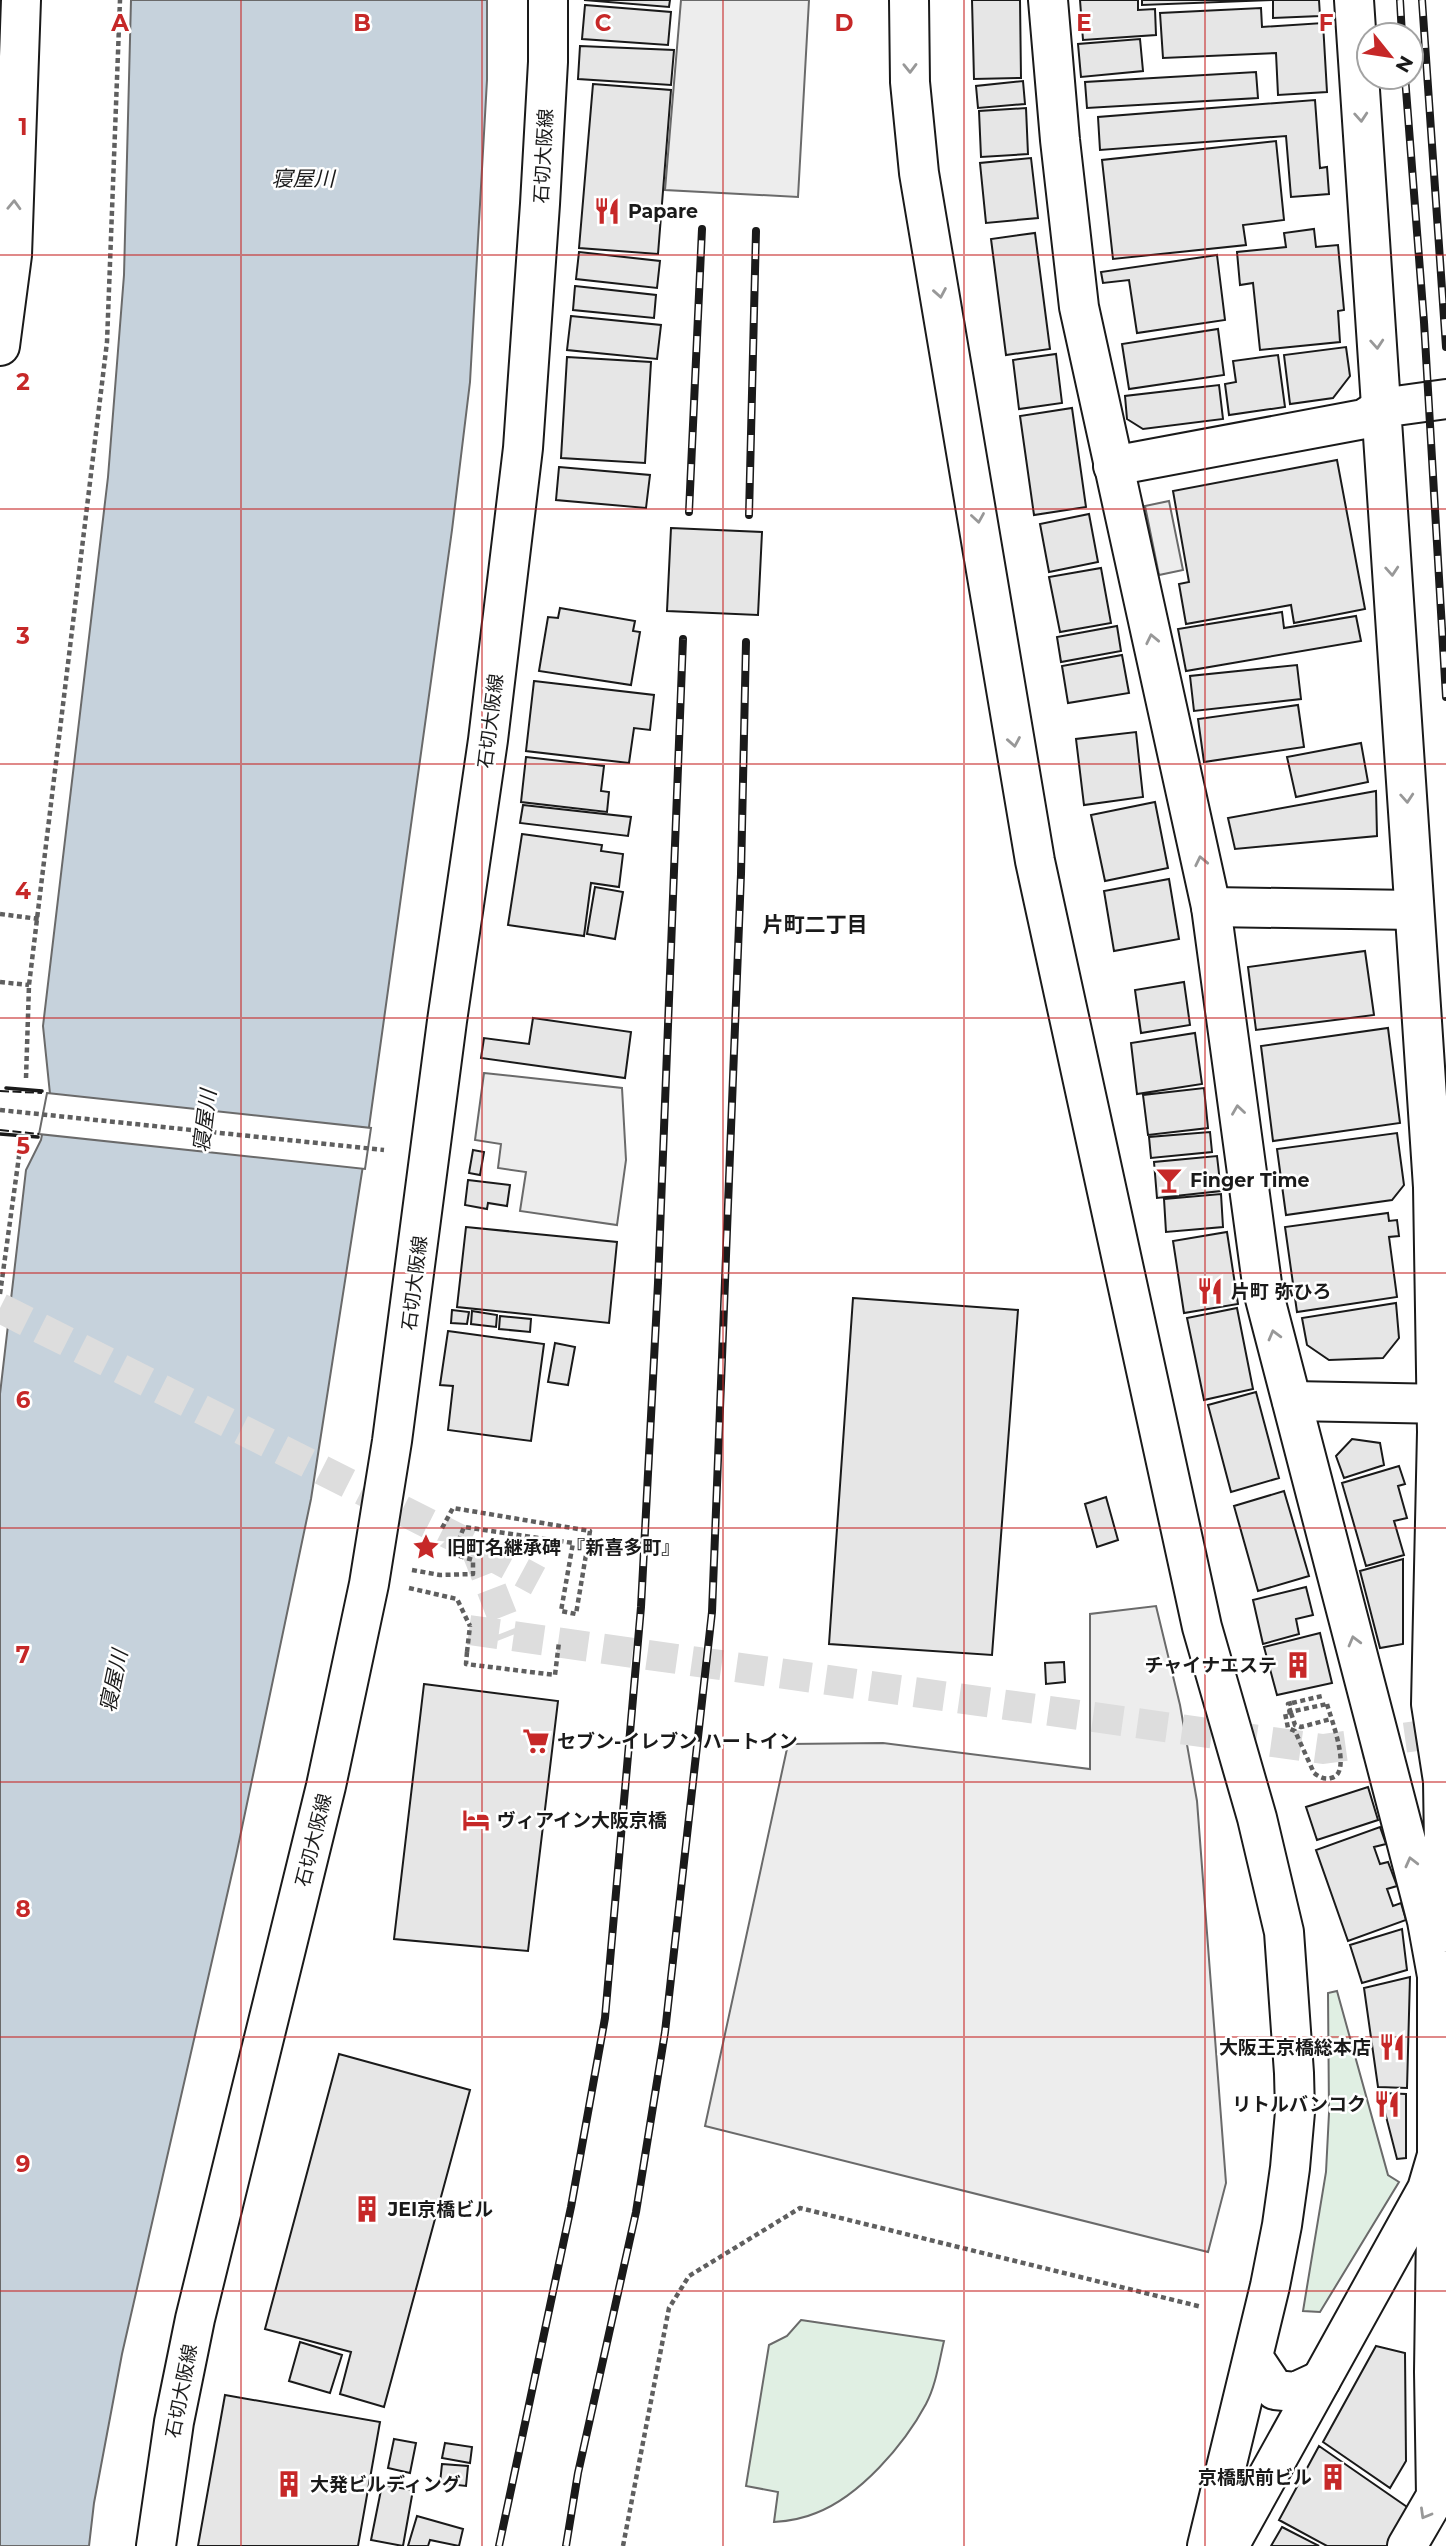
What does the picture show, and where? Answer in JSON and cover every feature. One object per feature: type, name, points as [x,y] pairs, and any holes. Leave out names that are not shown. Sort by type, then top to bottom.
[{"type":"street","points":[[0,346],[12,255],[21,0]]},
{"type":"street","name":"石切大阪線","points":[[156,2546],[174,2422],[195,2319],[226,2183],[326,1786],[369,1584],[392,1441],[447,1021],[488,740],[523,447],[548,62],[548,0]]},
{"type":"street","points":[[909,0],[910,82],[919,173],[1035,862],[1202,1627],[1257,1818],[1284,1932],[1295,2112],[1282,2225],[1207,2546]]},
{"type":"street","points":[[1048,0],[1060,141],[1079,307],[1211,907],[1263,1291],[1427,1921],[1437,1976]]},
{"type":"street","points":[[1354,0],[1433,1187],[1442,1404],[1431,1703],[1443,1781],[1445,1911],[1437,1976],[1434,2372],[1436,2496],[1407,2546]]},
{"type":"street","points":[[1114,466],[1364,419],[1381,408],[1446,399]]},
{"type":"street","points":[[1211,907],[1414,909]]},
{"type":"street","points":[[1292,1401],[1442,1404]]},
{"type":"street","points":[[1229,2546],[1427,2189],[1437,2155]]},
{"type":"street","points":[[1253,2357],[1275,2390],[1295,2392],[1321,2380]]},
{"type":"path","points":[[26,1078],[29,985],[107,342],[120,0]]},
{"type":"path","points":[[0,914],[39,919]]},
{"type":"path","points":[[0,982],[29,985]]},
{"type":"path","points":[[0,1110],[384,1150]]},
{"type":"path","points":[[0,1294],[20,1149]]},
{"type":"path","points":[[401,1567],[440,1575],[474,1574],[473,1560],[453,1555],[464,1527],[573,1543],[561,1611],[576,1614],[590,1531],[453,1507],[441,1530]]},
{"type":"path","points":[[398,1586],[457,1599],[470,1626],[466,1664],[555,1675],[559,1642]]},
{"type":"path","points":[[1322,1696],[1288,1704],[1295,1725],[1301,1727],[1331,1718],[1342,1763],[1337,1775],[1326,1778],[1314,1773],[1295,1731],[1288,1728],[1285,1713],[1327,1704]]},
{"type":"path","points":[[623,2546],[669,2308],[689,2276],[800,2208],[1202,2307]]},
{"type":"green space","points":[[1337,1991],[1388,2175],[1399,2182],[1320,2312],[1303,2311],[1326,2172],[1329,2113],[1328,1993]]},
{"type":"green space","points":[[801,2320],[944,2341],[935,2381],[926,2404],[906,2436],[879,2468],[849,2495],[832,2505],[806,2517],[774,2522],[778,2492],[746,2486],[769,2345],[787,2336]]},
{"type":"shaded area","points":[[681,0],[809,0],[798,197],[665,190]]},
{"type":"shaded area","points":[[1169,501],[1183,570],[1159,575],[1145,506]]},
{"type":"shaded area","points":[[484,1073],[622,1088],[626,1160],[617,1225],[520,1211],[526,1172],[498,1168],[501,1144],[475,1140]]},
{"type":"shaded area","points":[[1156,1606],[1180,1705],[1197,1801],[1226,2183],[1208,2252],[705,2126],[788,1744],[883,1743],[1090,1769],[1090,1614]]},
{"type":"water","name":"寝屋川","points":[[131,0],[487,0],[487,80],[470,382],[452,530],[369,1127],[311,1499],[236,1856],[122,2354],[94,2503],[89,2546],[0,2546],[0,1394],[26,1170],[41,1140],[50,1094],[43,1026],[108,477],[124,275]]},
{"type":"pier","points":[[47,1093],[371,1128],[365,1169],[39,1134]]},
{"type":"building","points":[[584,0],[670,0],[669,7]]},
{"type":"building","points":[[972,0],[1020,0],[1021,78],[974,79]]},
{"type":"building","points":[[1080,0],[1138,0],[1138,10],[1155,9],[1156,35],[1083,40]]},
{"type":"building","points":[[1142,0],[1273,0],[1142,5]]},
{"type":"building","points":[[1273,0],[1319,0],[1320,16],[1273,18]]},
{"type":"building","points":[[585,5],[671,12],[668,45],[582,39]]},
{"type":"building","points":[[1261,8],[1262,27],[1323,23],[1327,92],[1278,95],[1276,53],[1163,58],[1160,13]]},
{"type":"building","points":[[1140,39],[1143,71],[1081,77],[1078,44]]},
{"type":"building","points":[[580,46],[674,50],[671,85],[578,79]]},
{"type":"building","points":[[1256,72],[1258,98],[1087,108],[1085,82]]},
{"type":"building","points":[[1023,81],[1025,104],[978,108],[976,86]]},
{"type":"building","points":[[593,84],[671,90],[658,254],[579,248]]},
{"type":"building","points":[[1315,100],[1320,168],[1327,167],[1329,194],[1291,197],[1286,136],[1100,150],[1098,117]]},
{"type":"building","points":[[1026,108],[1028,154],[981,157],[979,111]]},
{"type":"building","points":[[1276,141],[1284,220],[1243,225],[1246,245],[1113,259],[1102,160]]},
{"type":"building","points":[[1031,158],[1038,218],[986,223],[980,163]]},
{"type":"building","points":[[1314,229],[1316,247],[1338,245],[1344,310],[1338,311],[1340,342],[1260,350],[1253,283],[1240,285],[1237,252],[1286,247],[1284,233]]},
{"type":"building","points":[[1035,233],[1050,349],[1006,355],[991,239]]},
{"type":"building","points":[[579,252],[660,261],[657,288],[576,279]]},
{"type":"building","points":[[1217,255],[1225,320],[1137,333],[1129,280],[1103,283],[1101,272]]},
{"type":"building","points":[[575,286],[656,295],[654,318],[573,310]]},
{"type":"building","points":[[571,316],[661,325],[657,359],[567,350]]},
{"type":"building","points":[[1218,329],[1224,375],[1129,389],[1122,344]]},
{"type":"building","points":[[1346,347],[1350,376],[1333,398],[1290,404],[1284,355]]},
{"type":"building","points":[[1056,354],[1062,403],[1019,409],[1013,360]]},
{"type":"building","points":[[1278,355],[1285,407],[1229,415],[1225,384],[1236,382],[1233,361]]},
{"type":"building","points":[[567,357],[651,362],[645,463],[561,458]]},
{"type":"building","points":[[1219,385],[1223,419],[1143,429],[1127,419],[1125,396]]},
{"type":"building","points":[[1072,408],[1086,507],[1034,515],[1020,416]]},
{"type":"building","points":[[1337,460],[1365,609],[1294,623],[1291,605],[1186,624],[1179,584],[1189,582],[1173,491]]},
{"type":"building","points":[[559,467],[650,475],[646,508],[556,500]]},
{"type":"building","points":[[1089,514],[1098,562],[1049,572],[1040,524]]},
{"type":"building","points":[[671,528],[762,532],[758,615],[667,611]]},
{"type":"building","points":[[1101,568],[1111,623],[1060,632],[1049,577]]},
{"type":"building","points":[[560,608],[635,621],[633,631],[640,632],[631,685],[539,671],[548,617],[558,618]]},
{"type":"building","points":[[1282,612],[1284,628],[1356,616],[1361,641],[1186,671],[1178,629]]},
{"type":"building","points":[[1117,626],[1121,651],[1061,662],[1057,637]]},
{"type":"building","points":[[1122,655],[1129,693],[1068,703],[1062,666]]},
{"type":"building","points":[[1297,665],[1301,699],[1194,711],[1190,676]]},
{"type":"building","points":[[534,681],[654,695],[650,730],[634,728],[629,763],[526,751]]},
{"type":"building","points":[[1298,705],[1304,747],[1204,762],[1198,719]]},
{"type":"building","points":[[1136,732],[1143,797],[1084,805],[1076,739]]},
{"type":"building","points":[[1361,743],[1368,782],[1296,797],[1287,757]]},
{"type":"building","points":[[526,757],[604,766],[601,791],[609,792],[607,812],[521,802]]},
{"type":"building","points":[[1376,791],[1377,836],[1235,849],[1228,818]]},
{"type":"building","points":[[1155,802],[1168,868],[1105,881],[1091,815]]},
{"type":"building","points":[[523,805],[631,817],[628,836],[520,823]]},
{"type":"building","points":[[522,834],[602,845],[601,851],[623,854],[619,887],[591,883],[584,936],[508,925]]},
{"type":"building","points":[[1169,879],[1179,939],[1114,951],[1104,891]]},
{"type":"building","points":[[595,887],[623,892],[615,939],[587,934]]},
{"type":"building","points":[[1365,951],[1374,1015],[1256,1030],[1248,967]]},
{"type":"building","points":[[1184,982],[1190,1025],[1141,1033],[1135,990]]},
{"type":"building","points":[[533,1018],[631,1032],[625,1078],[481,1058],[484,1038],[529,1044]]},
{"type":"building","points":[[1388,1028],[1400,1123],[1273,1141],[1261,1046]]},
{"type":"building","points":[[1195,1033],[1202,1084],[1137,1094],[1131,1043]]},
{"type":"building","points":[[1204,1088],[1208,1128],[1148,1135],[1143,1095]]},
{"type":"building","points":[[1210,1132],[1212,1152],[1151,1158],[1149,1137]]},
{"type":"building","points":[[1397,1133],[1404,1185],[1392,1200],[1286,1215],[1277,1149]]},
{"type":"building","points":[[473,1150],[484,1152],[480,1175],[469,1173]]},
{"type":"building","points":[[1217,1156],[1221,1191],[1157,1198],[1154,1162]]},
{"type":"building","points":[[468,1180],[510,1185],[507,1206],[488,1203],[487,1209],[465,1205]]},
{"type":"building","points":[[1221,1194],[1223,1227],[1166,1232],[1164,1199]]},
{"type":"building","points":[[1388,1213],[1389,1221],[1397,1220],[1399,1236],[1389,1237],[1397,1297],[1297,1312],[1285,1227]]},
{"type":"building","points":[[466,1227],[617,1242],[609,1323],[457,1307]]},
{"type":"building","points":[[1227,1232],[1238,1304],[1184,1313],[1173,1241]]},
{"type":"building","points":[[853,1298],[1018,1310],[992,1655],[829,1644]]},
{"type":"building","points":[[1396,1303],[1399,1338],[1383,1358],[1329,1360],[1307,1345],[1302,1318]]},
{"type":"building","points":[[1237,1308],[1253,1389],[1204,1400],[1187,1318]]},
{"type":"building","points":[[452,1310],[469,1312],[467,1324],[451,1323]]},
{"type":"building","points":[[472,1311],[497,1315],[496,1327],[471,1324]]},
{"type":"building","points":[[500,1316],[531,1319],[530,1332],[499,1329]]},
{"type":"building","points":[[448,1331],[544,1344],[531,1441],[448,1430],[453,1386],[440,1385]]},
{"type":"building","points":[[555,1343],[575,1347],[568,1385],[548,1382]]},
{"type":"building","points":[[1256,1392],[1279,1478],[1231,1492],[1208,1405]]},
{"type":"building","points":[[1352,1439],[1380,1443],[1384,1465],[1344,1478],[1336,1456]]},
{"type":"building","points":[[1399,1466],[1405,1484],[1398,1486],[1407,1518],[1394,1521],[1404,1555],[1366,1566],[1342,1483]]},
{"type":"building","points":[[1284,1491],[1309,1576],[1258,1591],[1234,1506]]},
{"type":"building","points":[[1106,1497],[1118,1540],[1097,1547],[1085,1504]]},
{"type":"building","points":[[1403,1559],[1403,1644],[1380,1648],[1360,1571]]},
{"type":"building","points":[[1306,1587],[1313,1615],[1296,1619],[1299,1634],[1263,1644],[1253,1600]]},
{"type":"building","name":"チャイナエステ","points":[[1320,1633],[1332,1683],[1277,1695],[1264,1647]]},
{"type":"building","points":[[1064,1662],[1065,1682],[1046,1684],[1045,1663]]},
{"type":"building","name":"ヴィアイン大阪京橋","points":[[424,1684],[558,1701],[528,1951],[394,1939]]},
{"type":"building","points":[[1368,1787],[1378,1820],[1317,1840],[1306,1807]]},
{"type":"building","points":[[1380,1827],[1386,1844],[1374,1847],[1380,1864],[1388,1862],[1397,1886],[1387,1889],[1393,1906],[1401,1903],[1406,1920],[1348,1941],[1316,1850]]},
{"type":"building","points":[[1402,1929],[1407,1970],[1362,1983],[1350,1945]]},
{"type":"building","points":[[1410,1977],[1407,2088],[1378,2087],[1364,1988]]},
{"type":"building","name":"JEI京橋ビル","points":[[339,2054],[470,2090],[384,2407],[340,2394],[351,2352],[265,2329]]},
{"type":"building","points":[[1380,2093],[1406,2094],[1406,2158],[1397,2159]]},
{"type":"building","points":[[300,2342],[342,2355],[330,2393],[289,2381]]},
{"type":"building","points":[[1376,2346],[1405,2353],[1406,2461],[1390,2488],[1323,2442]]},
{"type":"building","name":"大発ビルディング","points":[[225,2395],[380,2422],[358,2546],[198,2546]]},
{"type":"building","points":[[394,2439],[416,2443],[410,2473],[388,2468]]},
{"type":"building","points":[[445,2443],[472,2447],[470,2463],[442,2458]]},
{"type":"building","name":"京橋駅前ビル","points":[[1319,2446],[1410,2509],[1387,2546],[1327,2546],[1279,2520]]},
{"type":"building","points":[[442,2464],[468,2466],[466,2486],[440,2483]]},
{"type":"building","points":[[382,2485],[413,2490],[403,2546],[371,2540]]},
{"type":"building","points":[[417,2516],[463,2529],[459,2546],[430,2540],[428,2546],[408,2546]]},
{"type":"building","points":[[1282,2527],[1319,2546],[1271,2546]]},
{"type":"tunnel","points":[[0,1308],[538,1581]]},
{"type":"tunnel","points":[[475,1547],[510,1636]]},
{"type":"tunnel","points":[[469,1630],[1323,1749],[1446,1732]]},
{"type":"railway","points":[[1400,0],[1401,21]]},
{"type":"railway","points":[[1422,0],[1446,347]]},
{"type":"railway","points":[[1406,91],[1424,322],[1446,697]]},
{"type":"railway","points":[[689,512],[702,229]]},
{"type":"railway","points":[[749,515],[756,231]]},
{"type":"railway","points":[[499,2546],[571,2207],[605,2018],[641,1607],[658,1283],[683,639]]},
{"type":"railway","points":[[566,2546],[578,2473],[636,2212],[665,2032],[712,1612],[741,874],[746,642]]},
{"type":"fence","points":[[0,1091],[42,1093]]},
{"type":"fence","points":[[0,1130],[39,1134]]},
{"type":"wall","points":[[6,1088],[42,1091]]},
{"type":"wall","points":[[0,1134],[38,1137]]},
{"type":"place","name":"Papare","points":[[607,211]]},
{"type":"place","name":"Finger Time","points":[[1169,1180]]},
{"type":"place","name":"片町 弥ひろ","points":[[1210,1291]]},
{"type":"place","name":"旧町名継承碑 『新喜多町』","points":[[426,1547]]},
{"type":"place","name":"チャイナエステ","points":[[1298,1665]]},
{"type":"place","name":"セブン-イレブン ハートイン","points":[[536,1741]]},
{"type":"place","name":"ヴィアイン大阪京橋","points":[[476,1820]]},
{"type":"place","name":"大阪王京橋総本店","points":[[1392,2047]]},
{"type":"place","name":"リトルバンコク","points":[[1387,2104]]},
{"type":"place","name":"JEI京橋ビル","points":[[367,2209]]},
{"type":"place","name":"京橋駅前ビル","points":[[1333,2477]]},
{"type":"place","name":"大発ビルディング","points":[[289,2484]]},
{"type":"district","name":"片町二丁目","points":[[815,925]]}]
